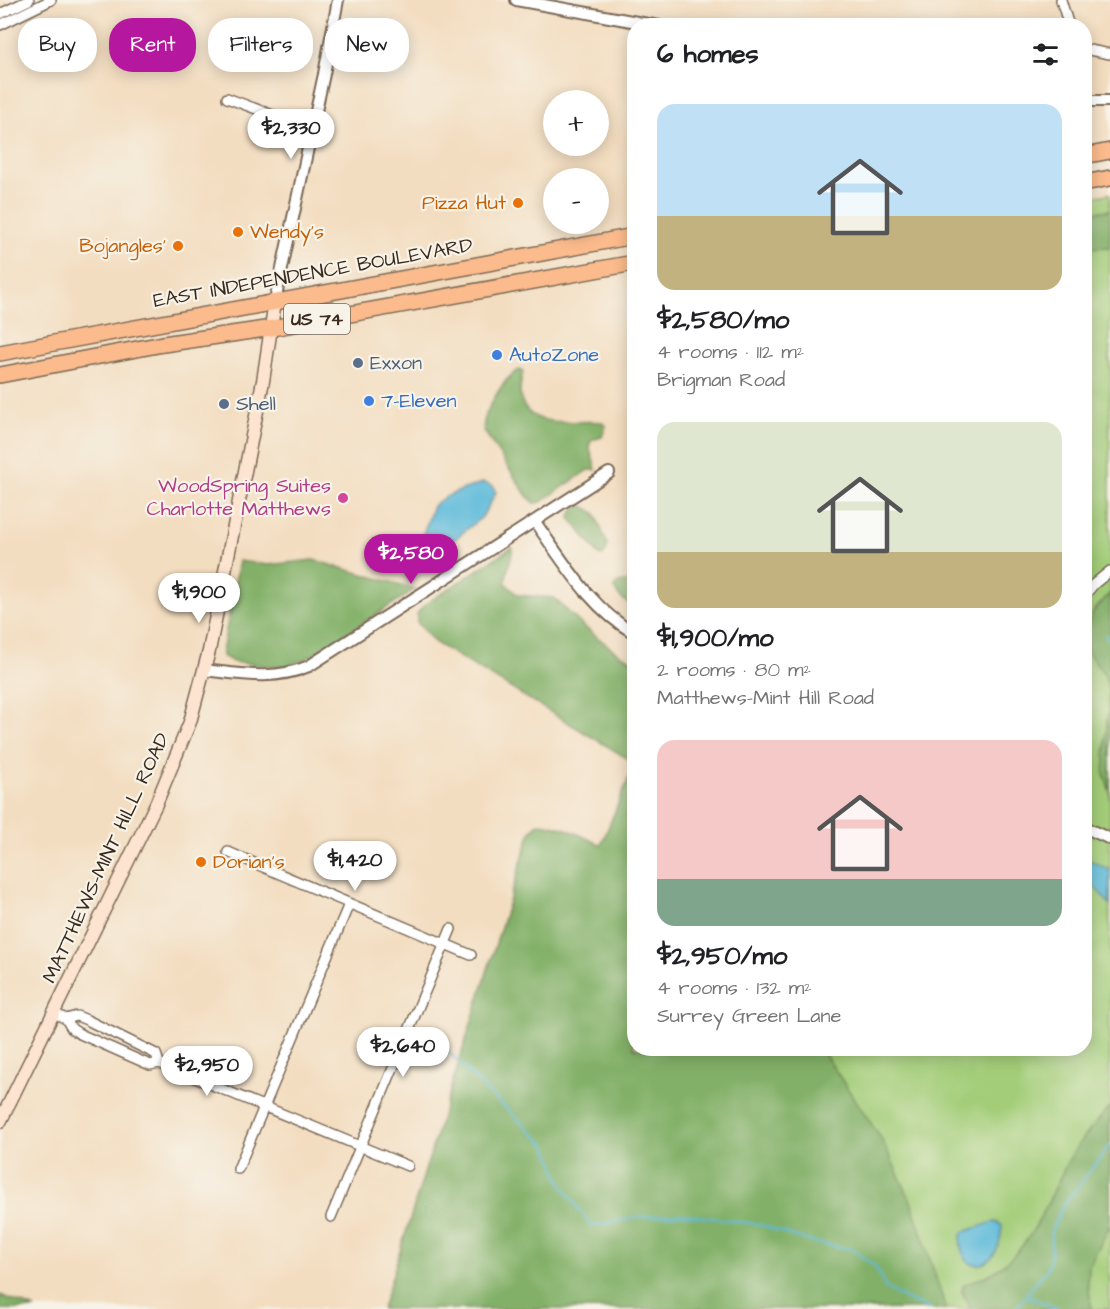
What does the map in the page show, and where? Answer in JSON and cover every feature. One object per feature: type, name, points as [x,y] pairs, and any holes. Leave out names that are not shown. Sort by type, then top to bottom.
[{"type":"highway","points":[[1092,154],[1110,151]]},
{"type":"highway","points":[[1092,181],[1110,178]]},
{"type":"highway","name":"EAST INDEPENDENCE BOULEVARD","points":[[0,353],[627,237]]},
{"type":"highway","name":"US 74","points":[[0,375],[163,344],[272,328],[627,264]]},
{"type":"main road","name":"MATTHEWS-MINT HILL ROAD","points":[[0,1122],[172,768],[190,722],[204,670],[263,381],[275,302]]},
{"type":"street","points":[[0,14],[29,0]]},
{"type":"street","points":[[0,26],[51,0]]},
{"type":"street","name":"MATTHEWS-MINT HILL ROAD","points":[[275,302],[338,0]]},
{"type":"street","points":[[516,0],[627,20]]},
{"type":"street","points":[[1061,0],[1067,18]]},
{"type":"street","points":[[1092,51],[1110,54]]},
{"type":"street","points":[[227,98],[312,130]]},
{"type":"street","points":[[1092,100],[1110,101]]},
{"type":"street","points":[[204,670],[265,676],[286,674],[309,666],[609,473]]},
{"type":"street","points":[[535,522],[591,597],[610,616],[627,628]]},
{"type":"street","points":[[1092,586],[1110,571]]},
{"type":"street","points":[[1092,831],[1110,839]]},
{"type":"street","points":[[228,852],[471,955]]},
{"type":"street","points":[[238,1168],[349,904]]},
{"type":"street","points":[[331,1217],[451,929]]},
{"type":"street","points":[[54,1013],[66,1019],[72,1029],[80,1034],[150,1065],[159,1063],[408,1166]]},
{"type":"street","points":[[66,1019],[77,1016],[87,1020],[156,1054],[159,1063]]},
{"type":"green space","points":[[1110,194],[1110,210],[1092,212],[1092,197]]},
{"type":"green space","points":[[1110,210],[1110,247],[1092,248],[1092,212]]},
{"type":"green space","points":[[1110,218],[1110,1309],[942,1309],[801,1056],[1092,1056],[1092,221]]},
{"type":"green space","points":[[519,370],[523,371],[520,390],[523,404],[529,413],[551,421],[602,422],[606,426],[602,437],[592,440],[589,445],[596,470],[588,470],[541,502],[535,503],[527,496],[484,431],[486,416],[495,397],[507,380]]},
{"type":"green space","points":[[583,506],[595,513],[607,544],[606,552],[602,556],[570,518],[577,507]]},
{"type":"green space","points":[[512,547],[506,584],[518,595],[554,598],[583,626],[627,658],[627,758],[434,642],[417,622],[417,614],[424,605]]},
{"type":"green space","points":[[313,560],[416,589],[310,657],[288,666],[233,662],[223,656],[239,561],[268,565]]},
{"type":"green space","points":[[627,581],[627,602],[614,588],[618,583]]},
{"type":"green space","points":[[1110,593],[1110,792],[1104,774],[1109,690],[1104,674],[1092,658],[1093,612]]},
{"type":"green space","points":[[627,782],[627,1056],[826,1056],[881,1138],[911,1201],[946,1309],[382,1309],[531,831],[539,823],[548,824],[571,831],[601,845]]},
{"type":"green space","points":[[1110,1106],[1110,1225],[1089,1267],[1088,1285],[1092,1309],[971,1309],[962,1292],[963,1286],[995,1271],[1022,1246],[1037,1224],[1070,1157]]},
{"type":"green space","points":[[0,1295],[35,1309],[0,1309]]},
{"type":"water","points":[[482,483],[491,485],[496,493],[482,517],[428,561],[417,559],[416,554],[433,506],[450,495]]},
{"type":"water","points":[[1092,861],[1110,870],[1110,905],[1092,884]]},
{"type":"water","points":[[994,1222],[1002,1226],[1000,1240],[994,1254],[984,1263],[969,1263],[961,1248],[963,1232]]},
{"type":"waterway","points":[[1105,634],[1110,641]]},
{"type":"waterway","points":[[442,1045],[547,1146],[562,1185],[591,1226],[634,1218],[681,1214],[758,1224],[812,1242],[851,1249],[875,1266],[886,1288],[909,1301],[930,1309]]},
{"type":"waterway","points":[[1016,1309],[1047,1270],[1051,1256],[1051,1232],[1061,1209],[1110,1145]]},
{"type":"waterway","points":[[1026,1295],[1058,1309]]},
{"type":"place","name":"Pizza Hut","points":[[518,203]]},
{"type":"place","name":"Wendy's","points":[[238,232]]},
{"type":"place","name":"Bojangles'","points":[[178,246]]},
{"type":"place","name":"AutoZone","points":[[497,355]]},
{"type":"place","name":"Exxon","points":[[358,363]]},
{"type":"place","name":"7-Eleven","points":[[369,401]]},
{"type":"place","name":"Shell","points":[[224,404]]},
{"type":"place","name":"WoodSpring Suites Charlotte Matthews","points":[[343,498]]},
{"type":"place","name":"Dorian's","points":[[201,862]]}]
